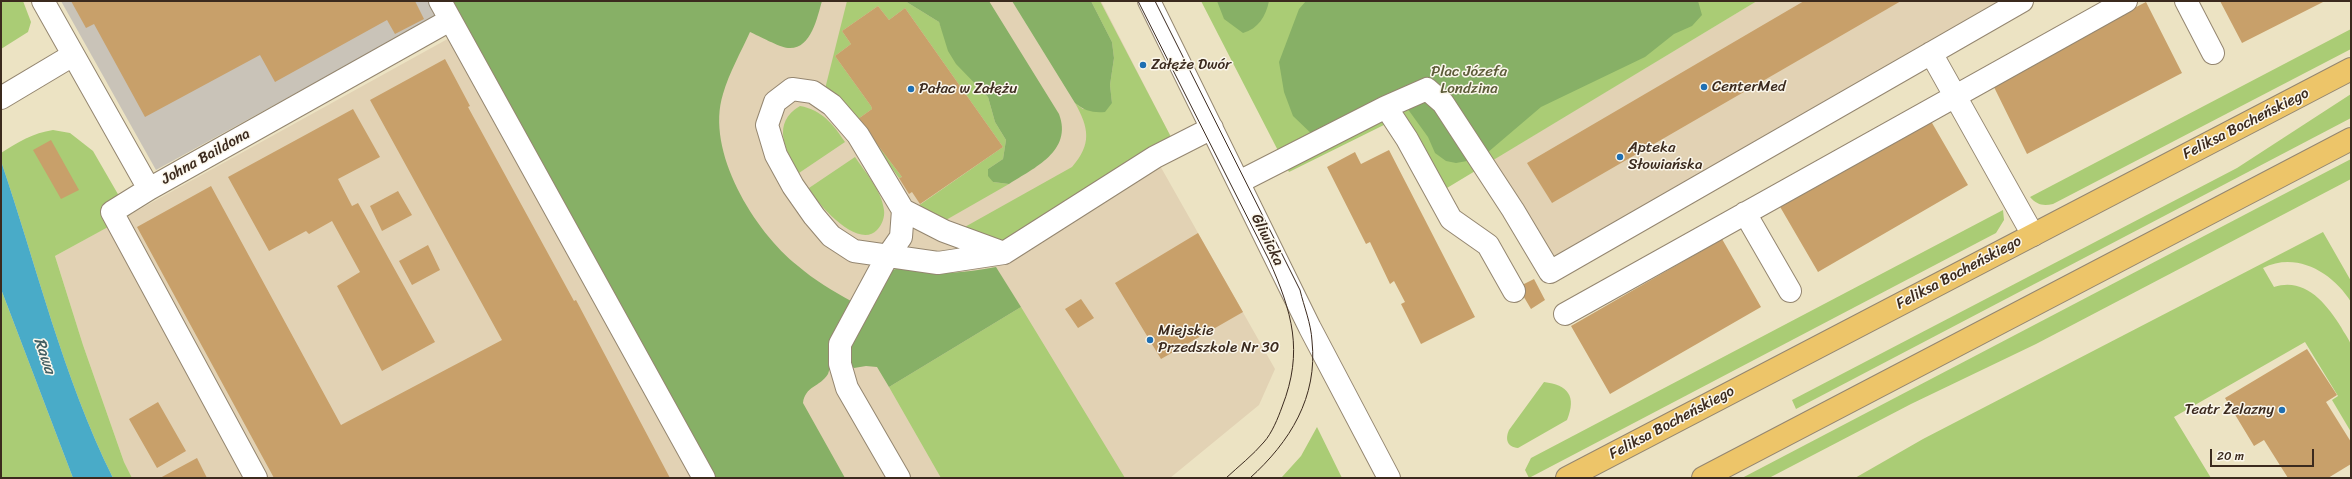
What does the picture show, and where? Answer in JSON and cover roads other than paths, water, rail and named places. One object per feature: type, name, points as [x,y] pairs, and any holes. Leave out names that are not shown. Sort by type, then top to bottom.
[{"type":"main road","name":"Feliksa Bocheńskiego","points":[[1567,478],[2351,69]]},
{"type":"main road","points":[[1703,478],[2351,139]]},
{"type":"street","name":"Johna Baildona","points":[[43,1],[149,189],[450,20]]},
{"type":"street","points":[[440,1],[704,478]]},
{"type":"street","name":"Gliwicka","points":[[1149,1],[1310,328],[1389,478]]},
{"type":"street","points":[[1239,182],[1386,107],[1427,89],[1443,103],[1513,210],[1550,272],[2022,1]]},
{"type":"street","points":[[1565,314],[2126,1]]},
{"type":"street","points":[[2186,1],[2213,53]]},
{"type":"street","points":[[1931,53],[2033,235]]},
{"type":"street","points":[[3,97],[73,55]]},
{"type":"street","points":[[1004,252],[944,231],[903,210],[858,136],[832,105],[813,92],[792,89],[775,102],[767,125],[776,155],[793,186],[814,216],[831,236],[854,251],[887,258],[938,263],[1004,252],[1155,157],[1212,128]]},
{"type":"street","points":[[1386,107],[1407,139],[1452,219],[1488,245],[1514,291]]},
{"type":"street","points":[[149,189],[112,212],[256,478]]},
{"type":"street","points":[[899,478],[847,388],[840,364],[840,344],[887,258],[901,237],[903,210]]},
{"type":"street","points":[[1745,213],[1790,291]]},
{"type":"water","name":"Rawa","points":[[1,161],[79,401],[113,478],[73,478],[1,289]]},
{"type":"tram line","points":[[1138,1],[1269,260],[1284,297],[1289,315],[1294,350],[1292,368],[1289,387],[1277,421],[1264,442],[1251,456],[1226,478]]},
{"type":"tram line","points":[[1155,1],[1300,290],[1310,328],[1313,361],[1306,399],[1289,434],[1250,478]]},
{"type":"place","name":"Załęże Dwór","points":[[1143,65]]},
{"type":"place","name":"CenterMed","points":[[1704,87]]},
{"type":"place","name":"Pałac w Załężu","points":[[911,89]]},
{"type":"place","name":"Apteka Słowiańska","points":[[1620,157]]},
{"type":"place","name":"Miejskie Przedszkole Nr 30","points":[[1150,340]]},
{"type":"place","name":"Teatr Żelazny","points":[[2282,410]]},
{"type":"park label","name":"Plac Józefa Londzina","points":[[1469,80]]}]
